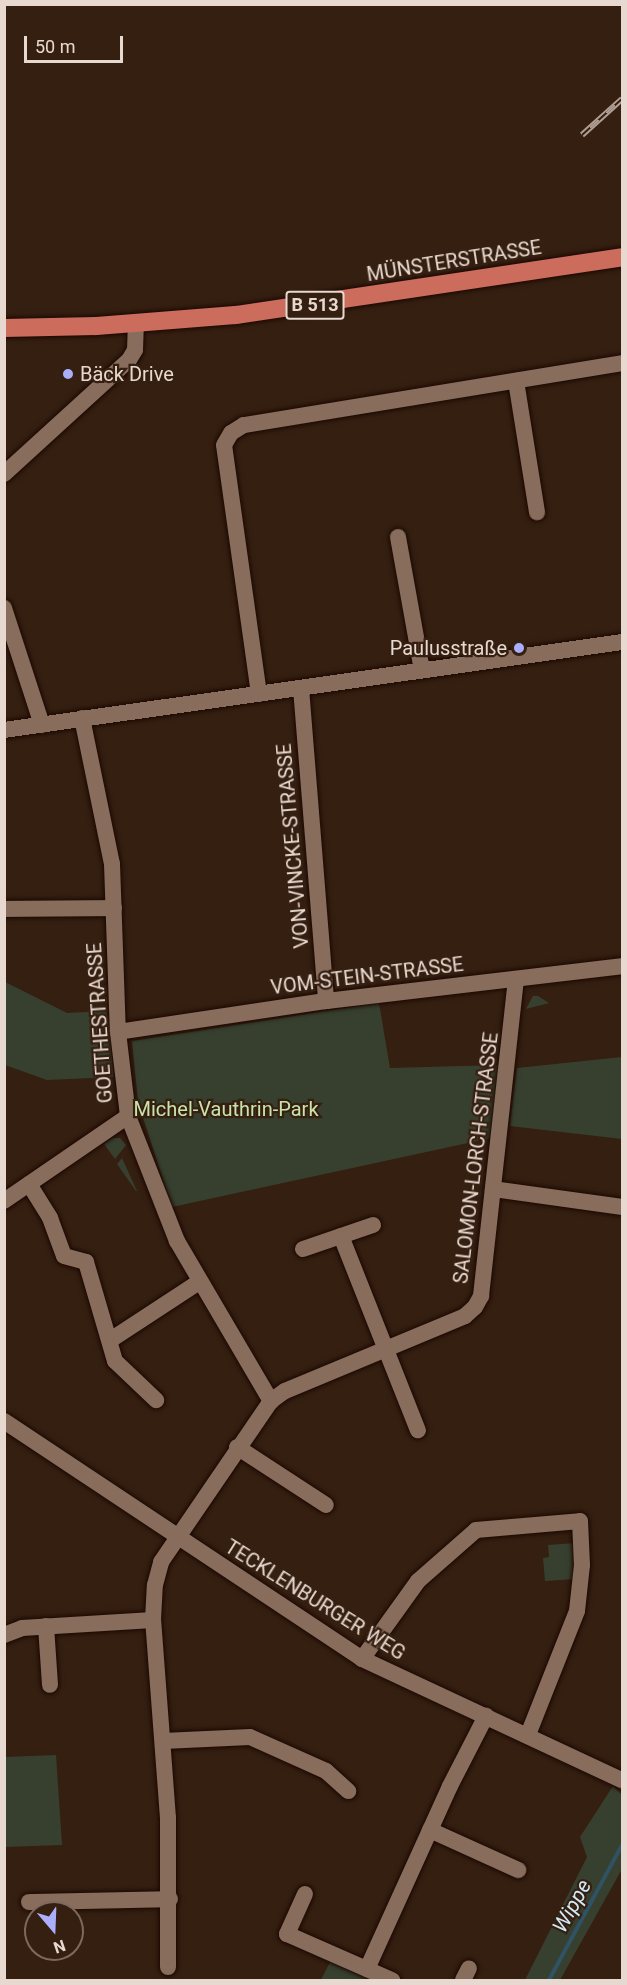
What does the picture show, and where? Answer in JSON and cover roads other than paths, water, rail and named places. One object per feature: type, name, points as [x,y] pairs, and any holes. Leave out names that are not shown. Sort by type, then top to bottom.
[{"type":"main road","name":"MÜNSTERSTRASSE","points":[[4,328],[136,324],[333,303],[622,256]]},
{"type":"street","points":[[4,474],[129,360],[135,350],[136,324]]},
{"type":"street","points":[[259,694],[224,445],[231,433],[244,425],[622,363]]},
{"type":"street","points":[[516,381],[537,512]]},
{"type":"street","points":[[398,537],[422,670]]},
{"type":"street","points":[[4,608],[42,725]]},
{"type":"street","points":[[4,730],[622,642]]},
{"type":"street","name":"VON-VINCKE-STRASSE","points":[[301,688],[326,1001]]},
{"type":"street","name":"GOETHESTRASSE","points":[[82,718],[111,864],[118,1032],[128,1116],[159,1199],[199,1282],[271,1401]]},
{"type":"street","points":[[4,909],[114,909]]},
{"type":"street","name":"VOM-STEIN-STRASSE","points":[[118,1032],[326,1001],[516,981],[622,966]]},
{"type":"street","name":"SALOMON-LORCH-STRASSE","points":[[168,1966],[170,1899],[163,1740],[153,1620],[155,1585],[161,1562],[237,1447],[271,1401],[285,1391],[465,1316],[475,1307],[481,1296],[516,981]]},
{"type":"street","points":[[4,1201],[128,1116]]},
{"type":"street","points":[[29,1184],[50,1218],[64,1257],[86,1262],[112,1339],[116,1361],[156,1400]]},
{"type":"street","points":[[494,1189],[622,1207]]},
{"type":"street","points":[[303,1249],[373,1225]]},
{"type":"street","points":[[341,1236],[418,1430]]},
{"type":"street","points":[[112,1339],[199,1282]]},
{"type":"street","name":"TECKLENBURGER WEG","points":[[4,1421],[362,1659],[622,1780]]},
{"type":"street","points":[[237,1447],[326,1505]]},
{"type":"street","points":[[362,1659],[418,1581],[476,1530],[580,1521],[582,1565],[577,1611],[528,1735]]},
{"type":"street","points":[[4,1635],[21,1628],[153,1620]]},
{"type":"street","points":[[46,1626],[50,1685]]},
{"type":"street","points":[[367,1969],[430,1830],[486,1716]]},
{"type":"street","points":[[163,1740],[250,1737],[326,1771],[348,1791]]},
{"type":"street","points":[[430,1830],[518,1870]]},
{"type":"street","points":[[305,1894],[287,1934],[392,1980]]},
{"type":"street","points":[[76,1901],[170,1899]]},
{"type":"waterway","name":"Wippe","points":[[549,1980],[622,1845]]},
{"type":"railway","points":[[582,135],[622,99]]},
{"type":"place","name":"Bäck Drive","points":[[68,374]]},
{"type":"place","name":"Paulusstraße","points":[[519,648]]},
{"type":"park label","name":"Michel-Vauthrin-Park","points":[[226,1109]]}]
